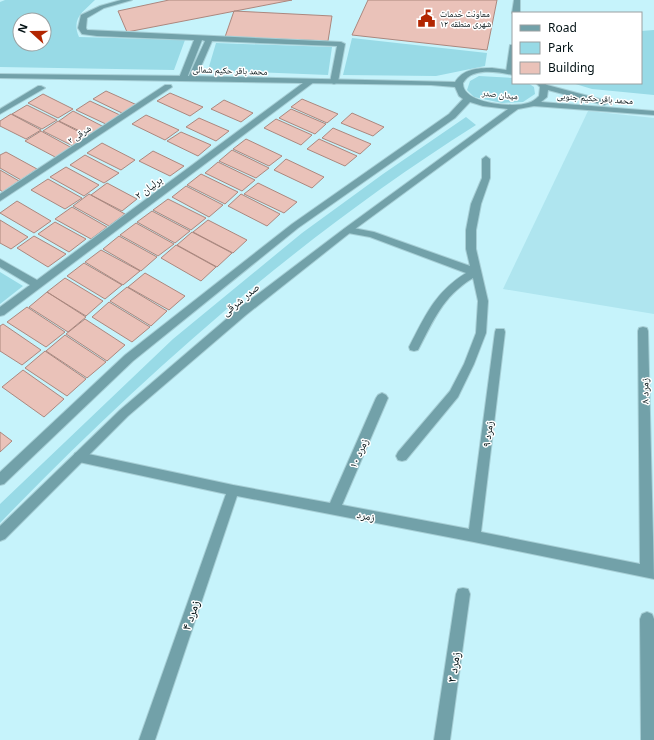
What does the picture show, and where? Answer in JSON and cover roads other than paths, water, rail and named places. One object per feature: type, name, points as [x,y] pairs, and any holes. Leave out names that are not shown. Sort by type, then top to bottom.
[{"type":"street","points":[[129,0],[102,7],[84,18],[82,28],[85,32],[97,34],[341,44],[334,82]]},
{"type":"street","points":[[516,12],[517,0]]},
{"type":"street","points":[[183,78],[199,38]]},
{"type":"street","points":[[192,78],[209,39]]},
{"type":"street","name":"میدان صدر","points":[[512,73],[492,71],[472,72],[465,75],[460,80],[458,85],[462,94],[468,99],[481,103],[516,107],[529,106],[543,97],[542,85]]},
{"type":"street","name":"محمد باقر حکیم شمالی","points":[[0,76],[192,78],[310,82],[431,83],[458,85]]},
{"type":"street","name":"برلیان ۲","points":[[0,312],[310,82]]},
{"type":"street","name":"محمد باقر حکیم جنوبی","points":[[542,85],[603,103],[654,108]]},
{"type":"street","name":"۲ شرقی","points":[[0,198],[168,87]]},
{"type":"street","points":[[0,112],[42,88]]},
{"type":"street","name":"صدر شرقی","points":[[0,480],[129,358],[295,226],[452,116],[468,99]]},
{"type":"street","name":"محمد باقر حکیم جنوبی","points":[[534,104],[654,112]]},
{"type":"street","name":"صدر شرقی","points":[[0,535],[124,413],[242,312],[348,230],[516,107]]},
{"type":"street","points":[[402,456],[454,394],[469,364],[481,333],[483,302],[471,249],[471,230],[476,204],[486,178],[486,160]]},
{"type":"street","points":[[348,230],[371,234],[475,272]]},
{"type":"street","points":[[0,262],[36,284]]},
{"type":"street","points":[[414,347],[436,305],[455,284],[475,272]]},
{"type":"street","name":"زمرد ۸","points":[[643,331],[650,572]]},
{"type":"street","name":"زمرد ۹","points":[[474,536],[500,332]]},
{"type":"street","name":"زمرد ۱۰","points":[[334,508],[382,398]]},
{"type":"street","name":"زمرد","points":[[79,457],[233,490],[334,508],[650,572]]},
{"type":"street","name":"زمرد ۴","points":[[147,740],[233,490]]},
{"type":"street","name":"زمرد ۳","points":[[442,740],[463,594]]},
{"type":"street","points":[[647,619],[649,740]]},
{"type":"place","name":"معاونت خدمات شهری منطقه ۱۲","points":[[427,18]]}]
